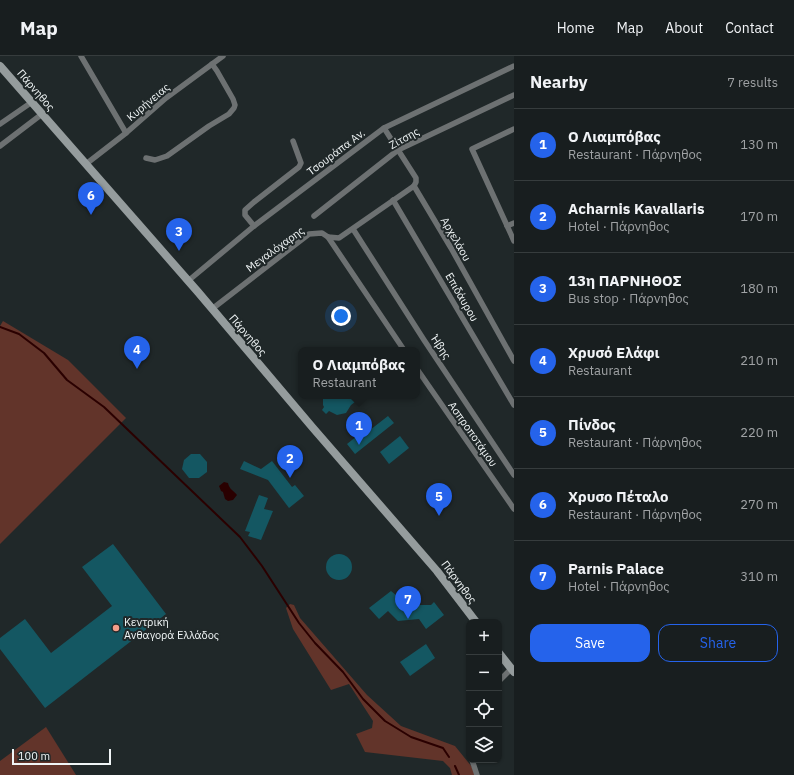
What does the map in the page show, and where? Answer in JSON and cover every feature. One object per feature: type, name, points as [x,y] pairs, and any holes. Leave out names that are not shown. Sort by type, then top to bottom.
[{"type":"main road","name":"Πάρνηθος","points":[[0,66],[188,281],[437,571],[474,619]]},
{"type":"main road","points":[[501,655],[513,670]]},
{"type":"street","points":[[81,56],[126,133]]},
{"type":"street","name":"Κυρήνειας","points":[[86,164],[126,133],[166,98],[223,56]]},
{"type":"street","points":[[146,158],[155,160],[167,156],[209,126],[229,114],[234,108],[235,104],[233,99],[212,64]]},
{"type":"street","name":"Τσουράπα Αν.","points":[[188,281],[254,226],[384,128],[514,66]]},
{"type":"street","name":"Ζίτσης","points":[[314,216],[398,150],[514,95]]},
{"type":"street","points":[[0,124],[32,102]]},
{"type":"street","points":[[0,146],[42,114]]},
{"type":"street","name":"Αρχελάου","points":[[384,128],[416,178],[414,186],[451,248],[514,361]]},
{"type":"street","points":[[514,130],[472,149],[514,241]]},
{"type":"street","points":[[254,226],[245,215],[245,210],[301,163],[293,141]]},
{"type":"street","name":"Μεγαλόχαρης","points":[[212,309],[309,234],[316,232],[322,233],[328,237],[339,238],[414,186]]},
{"type":"street","name":"Επιδάυρου","points":[[393,200],[514,405]]},
{"type":"street","points":[[507,226],[514,223]]},
{"type":"street","name":"Ήβης","points":[[353,229],[424,340],[514,475]]},
{"type":"street","points":[[328,237],[402,347]]},
{"type":"street","name":"Ασπροποτάμου","points":[[420,373],[514,509]]},
{"type":"street","points":[[502,679],[513,670]]},
{"type":"street","points":[[473,763],[477,775]]},
{"type":"shaded area","points":[[3,321],[68,360],[126,418],[0,544],[0,326]]},
{"type":"shaded area","points":[[224,482],[228,483],[230,488],[237,495],[233,500],[228,501],[225,499],[223,492],[221,491],[219,486]]},
{"type":"shaded area","points":[[290,604],[294,605],[300,618],[367,695],[401,726],[455,746],[466,760],[466,763],[469,763],[472,767],[475,775],[452,775],[450,768],[443,761],[365,752],[356,734],[372,728],[373,721],[349,684],[331,690],[293,629],[286,608]]},
{"type":"shaded area","points":[[46,727],[76,775],[0,775],[0,761]]},
{"type":"building","points":[[323,399],[359,399],[351,405],[346,413],[337,415],[329,411],[326,414],[322,410],[324,407]]},
{"type":"building","points":[[388,416],[394,423],[355,454],[347,444],[367,428],[370,430]]},
{"type":"building","points":[[400,436],[409,448],[389,464],[380,452]]},
{"type":"building","points":[[191,454],[200,454],[207,462],[207,472],[199,478],[189,478],[182,469],[184,460]]},
{"type":"building","points":[[244,461],[261,469],[272,461],[292,487],[295,485],[304,496],[289,508],[268,480],[240,469]]},
{"type":"building","points":[[259,495],[268,498],[264,509],[273,511],[261,540],[248,536],[250,532],[245,531]]},
{"type":"building","name":"Κεντρική Ανθαγορά Ελλάδος","points":[[113,544],[166,614],[45,708],[0,649],[0,638],[25,619],[51,653],[112,606],[82,567]]},
{"type":"building","points":[[339,554],[348,558],[352,567],[348,576],[339,580],[330,576],[326,567],[330,558]]},
{"type":"building","points":[[391,591],[397,596],[419,600],[419,605],[431,605],[434,602],[444,615],[426,629],[419,619],[398,621],[388,611],[379,619],[369,608]]},
{"type":"building","points":[[426,644],[435,658],[410,676],[400,662]]},
{"type":"waterway","points":[[0,327],[19,334],[44,353],[67,380],[104,407],[240,537],[262,566],[299,623],[315,643],[343,672],[363,699],[385,721],[411,737],[443,748],[449,757]]},
{"type":"waterway","points":[[455,766],[459,775]]},
{"type":"place","name":"Χρυσο Πέταλο","points":[[91,215]]},
{"type":"place","name":"13η ΠΑΡΝΗΘΟΣ","points":[[179,251]]},
{"type":"place","name":"Χρυσό Ελάφι","points":[[137,369]]},
{"type":"place","name":"Ο Λιαμπόβας","points":[[359,445]]},
{"type":"place","name":"Acharnis Kavallaris","points":[[290,478]]},
{"type":"place","name":"Πίνδος","points":[[439,516]]},
{"type":"place","name":"Parnis Palace","points":[[408,619]]},
{"type":"place","name":"Κεντρική Ανθαγορά Ελλάδος","points":[[116,628]]}]
